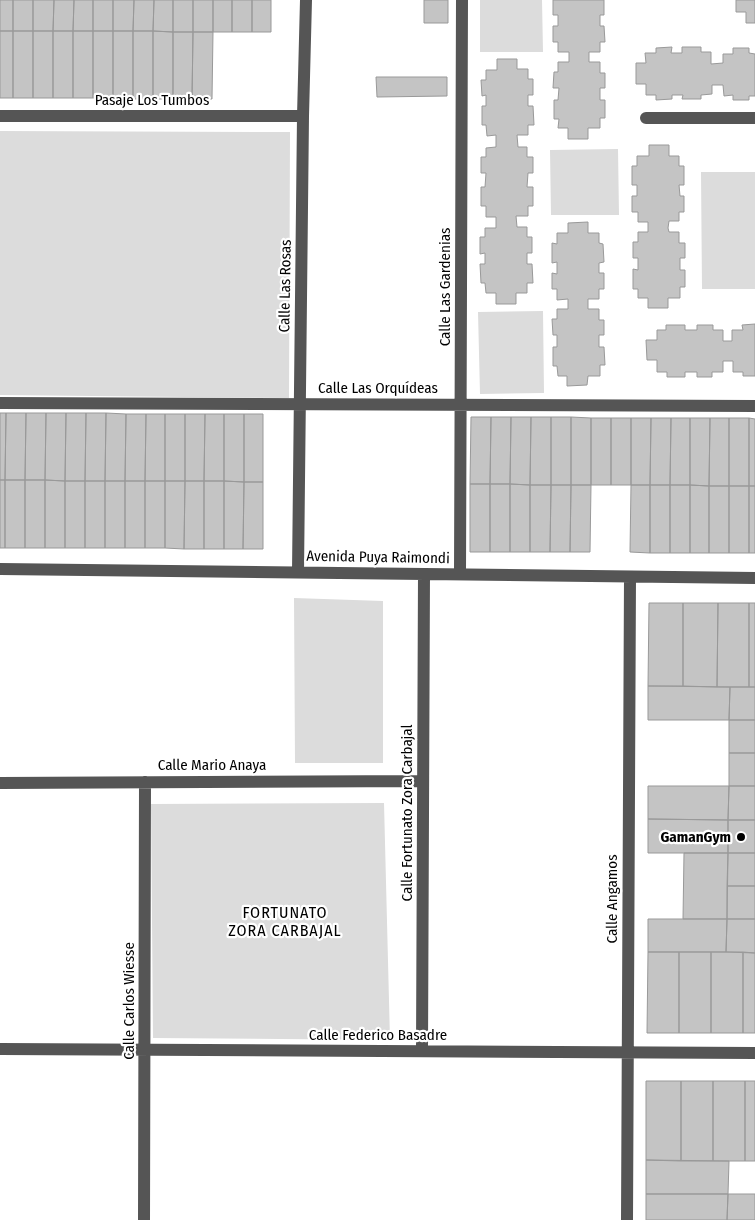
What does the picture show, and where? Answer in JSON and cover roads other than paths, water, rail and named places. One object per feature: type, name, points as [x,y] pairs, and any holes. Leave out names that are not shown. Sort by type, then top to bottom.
[{"type":"street","name":"Calle Las Rosas","points":[[298,572],[306,0]]},
{"type":"street","name":"Calle Las Gardenias","points":[[460,574],[462,0]]},
{"type":"street","name":"Pasaje Los Tumbos","points":[[0,116],[303,116]]},
{"type":"street","points":[[646,118],[755,118]]},
{"type":"street","name":"Calle Las Orquídeas","points":[[0,403],[755,406]]},
{"type":"street","name":"Avenida Puya Raimondi","points":[[0,569],[755,578]]},
{"type":"street","name":"Calle Fortunato Zora Carbajal","points":[[422,1052],[424,574]]},
{"type":"street","name":"Calle Angamos","points":[[627,1220],[630,577]]},
{"type":"street","name":"Calle Mario Anaya","points":[[0,783],[424,781]]},
{"type":"street","name":"Calle Carlos Wiesse","points":[[144,1220],[146,1050],[145,782]]},
{"type":"street","name":"Calle Federico Basadre","points":[[0,1049],[755,1054]]},
{"type":"place","name":"GamanGym","points":[[741,837]]},
{"type":"district","name":"FORTUNATO ZORA CARBAJAL","points":[[285,921]]}]
